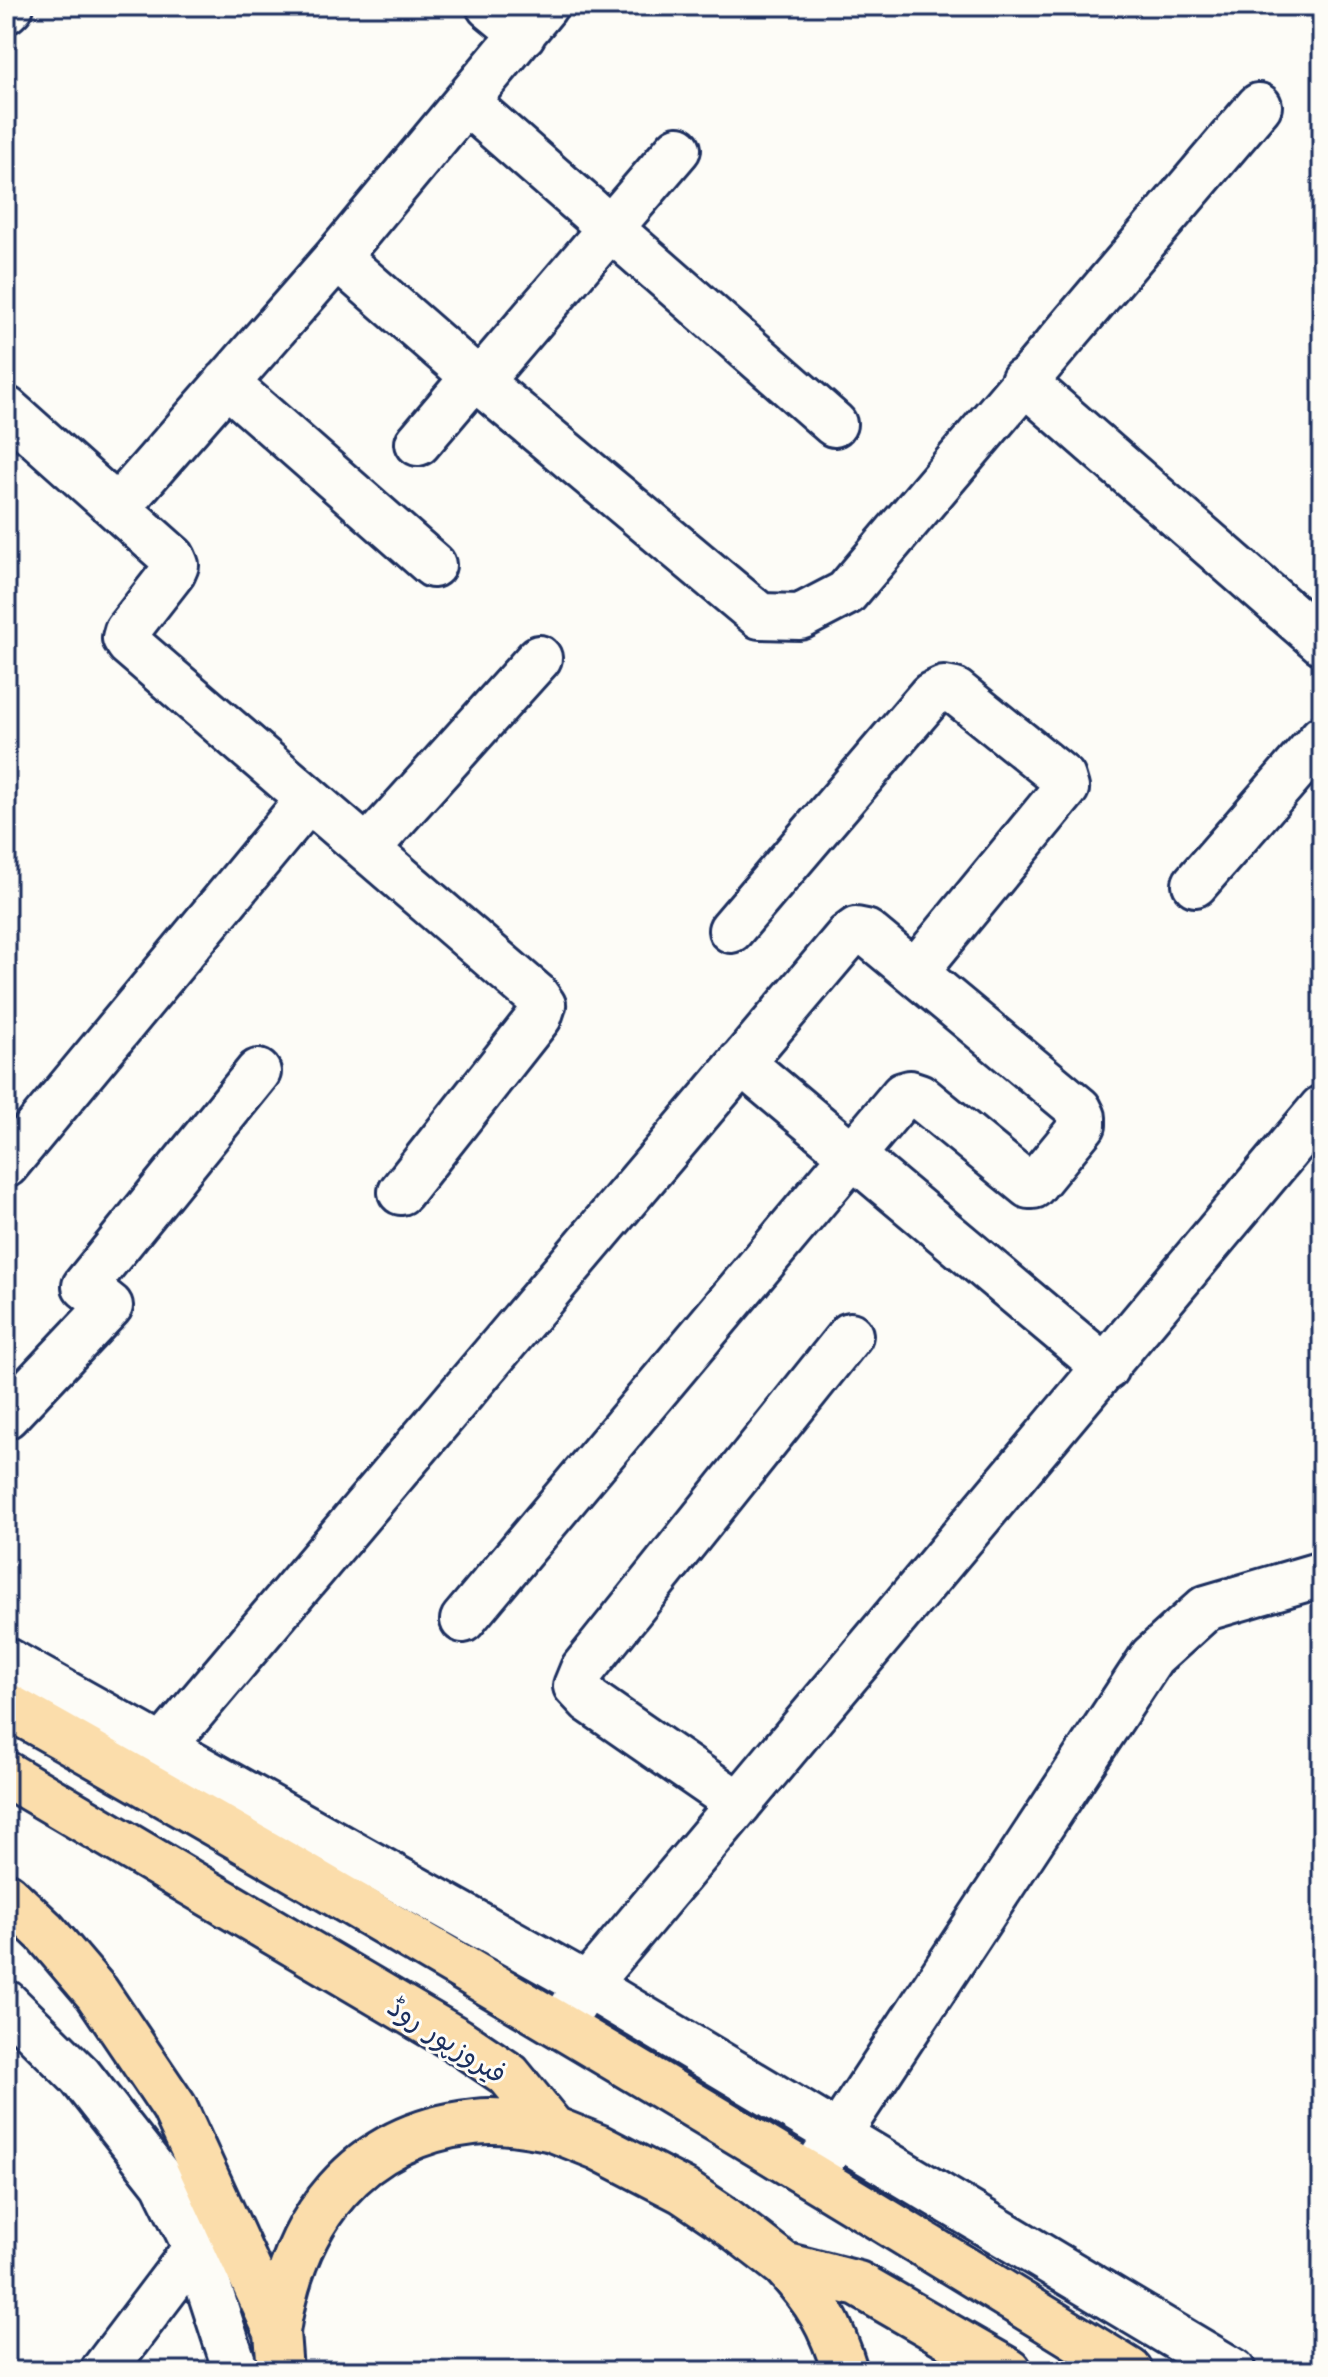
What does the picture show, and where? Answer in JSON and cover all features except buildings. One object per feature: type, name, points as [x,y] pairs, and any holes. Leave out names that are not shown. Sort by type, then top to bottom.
[{"type":"highway","points":[[6,1705],[811,2174],[1130,2371]]},
{"type":"highway","name":"فیروزپور روڈ","points":[[6,1774],[457,2040],[509,2075],[553,2129],[598,2147],[683,2191],[784,2265],[858,2284],[1009,2371]]},
{"type":"highway","points":[[6,1895],[45,1932],[97,1993],[174,2107],[279,2351]]},
{"type":"highway","points":[[279,2351],[283,2293],[296,2256],[313,2221],[337,2189],[367,2163],[400,2143],[450,2126],[475,2122],[515,2122],[553,2129]]},
{"type":"highway","points":[[784,2265],[813,2297],[834,2335],[845,2371]]},
{"type":"street","points":[[6,11],[11,6]]},
{"type":"street","points":[[118,507],[337,257],[534,20],[489,6]]},
{"type":"street","points":[[466,102],[834,424]]},
{"type":"street","points":[[337,257],[477,379],[760,616],[800,617],[846,593],[1259,106]]},
{"type":"street","points":[[418,443],[612,230],[678,149]]},
{"type":"street","points":[[1023,381],[1322,642]]},
{"type":"street","points":[[226,383],[433,565]]},
{"type":"street","points":[[6,409],[173,558],[176,565],[173,572],[127,631],[125,638],[536,995],[543,1005],[539,1017],[401,1192]]},
{"type":"street","points":[[367,849],[539,658]]},
{"type":"street","points":[[731,930],[931,695],[944,689],[955,691],[1063,778],[1066,788],[915,972]]},
{"type":"street","points":[[1195,884],[1322,738]]},
{"type":"street","points":[[6,1165],[308,800]]},
{"type":"street","points":[[162,1748],[856,930],[866,932],[1079,1109],[1083,1125],[1033,1186],[1029,1186],[919,1096],[910,1093],[903,1095],[463,1620]]},
{"type":"street","points":[[741,1062],[1106,1368]]},
{"type":"street","points":[[6,1416],[110,1306],[85,1286],[258,1072]]},
{"type":"street","points":[[559,2026],[587,1985],[1322,1108]]},
{"type":"street","points":[[739,1804],[590,1701],[576,1686],[583,1669],[850,1335]]},
{"type":"street","points":[[811,2174],[1152,1657],[1206,1608],[1322,1574]]},
{"type":"street","points":[[6,1660],[587,1985],[1233,2371]]},
{"type":"street","points":[[6,2003],[80,2076],[164,2183],[196,2248],[236,2371]]},
{"type":"street","points":[[103,2371],[196,2248]]}]
